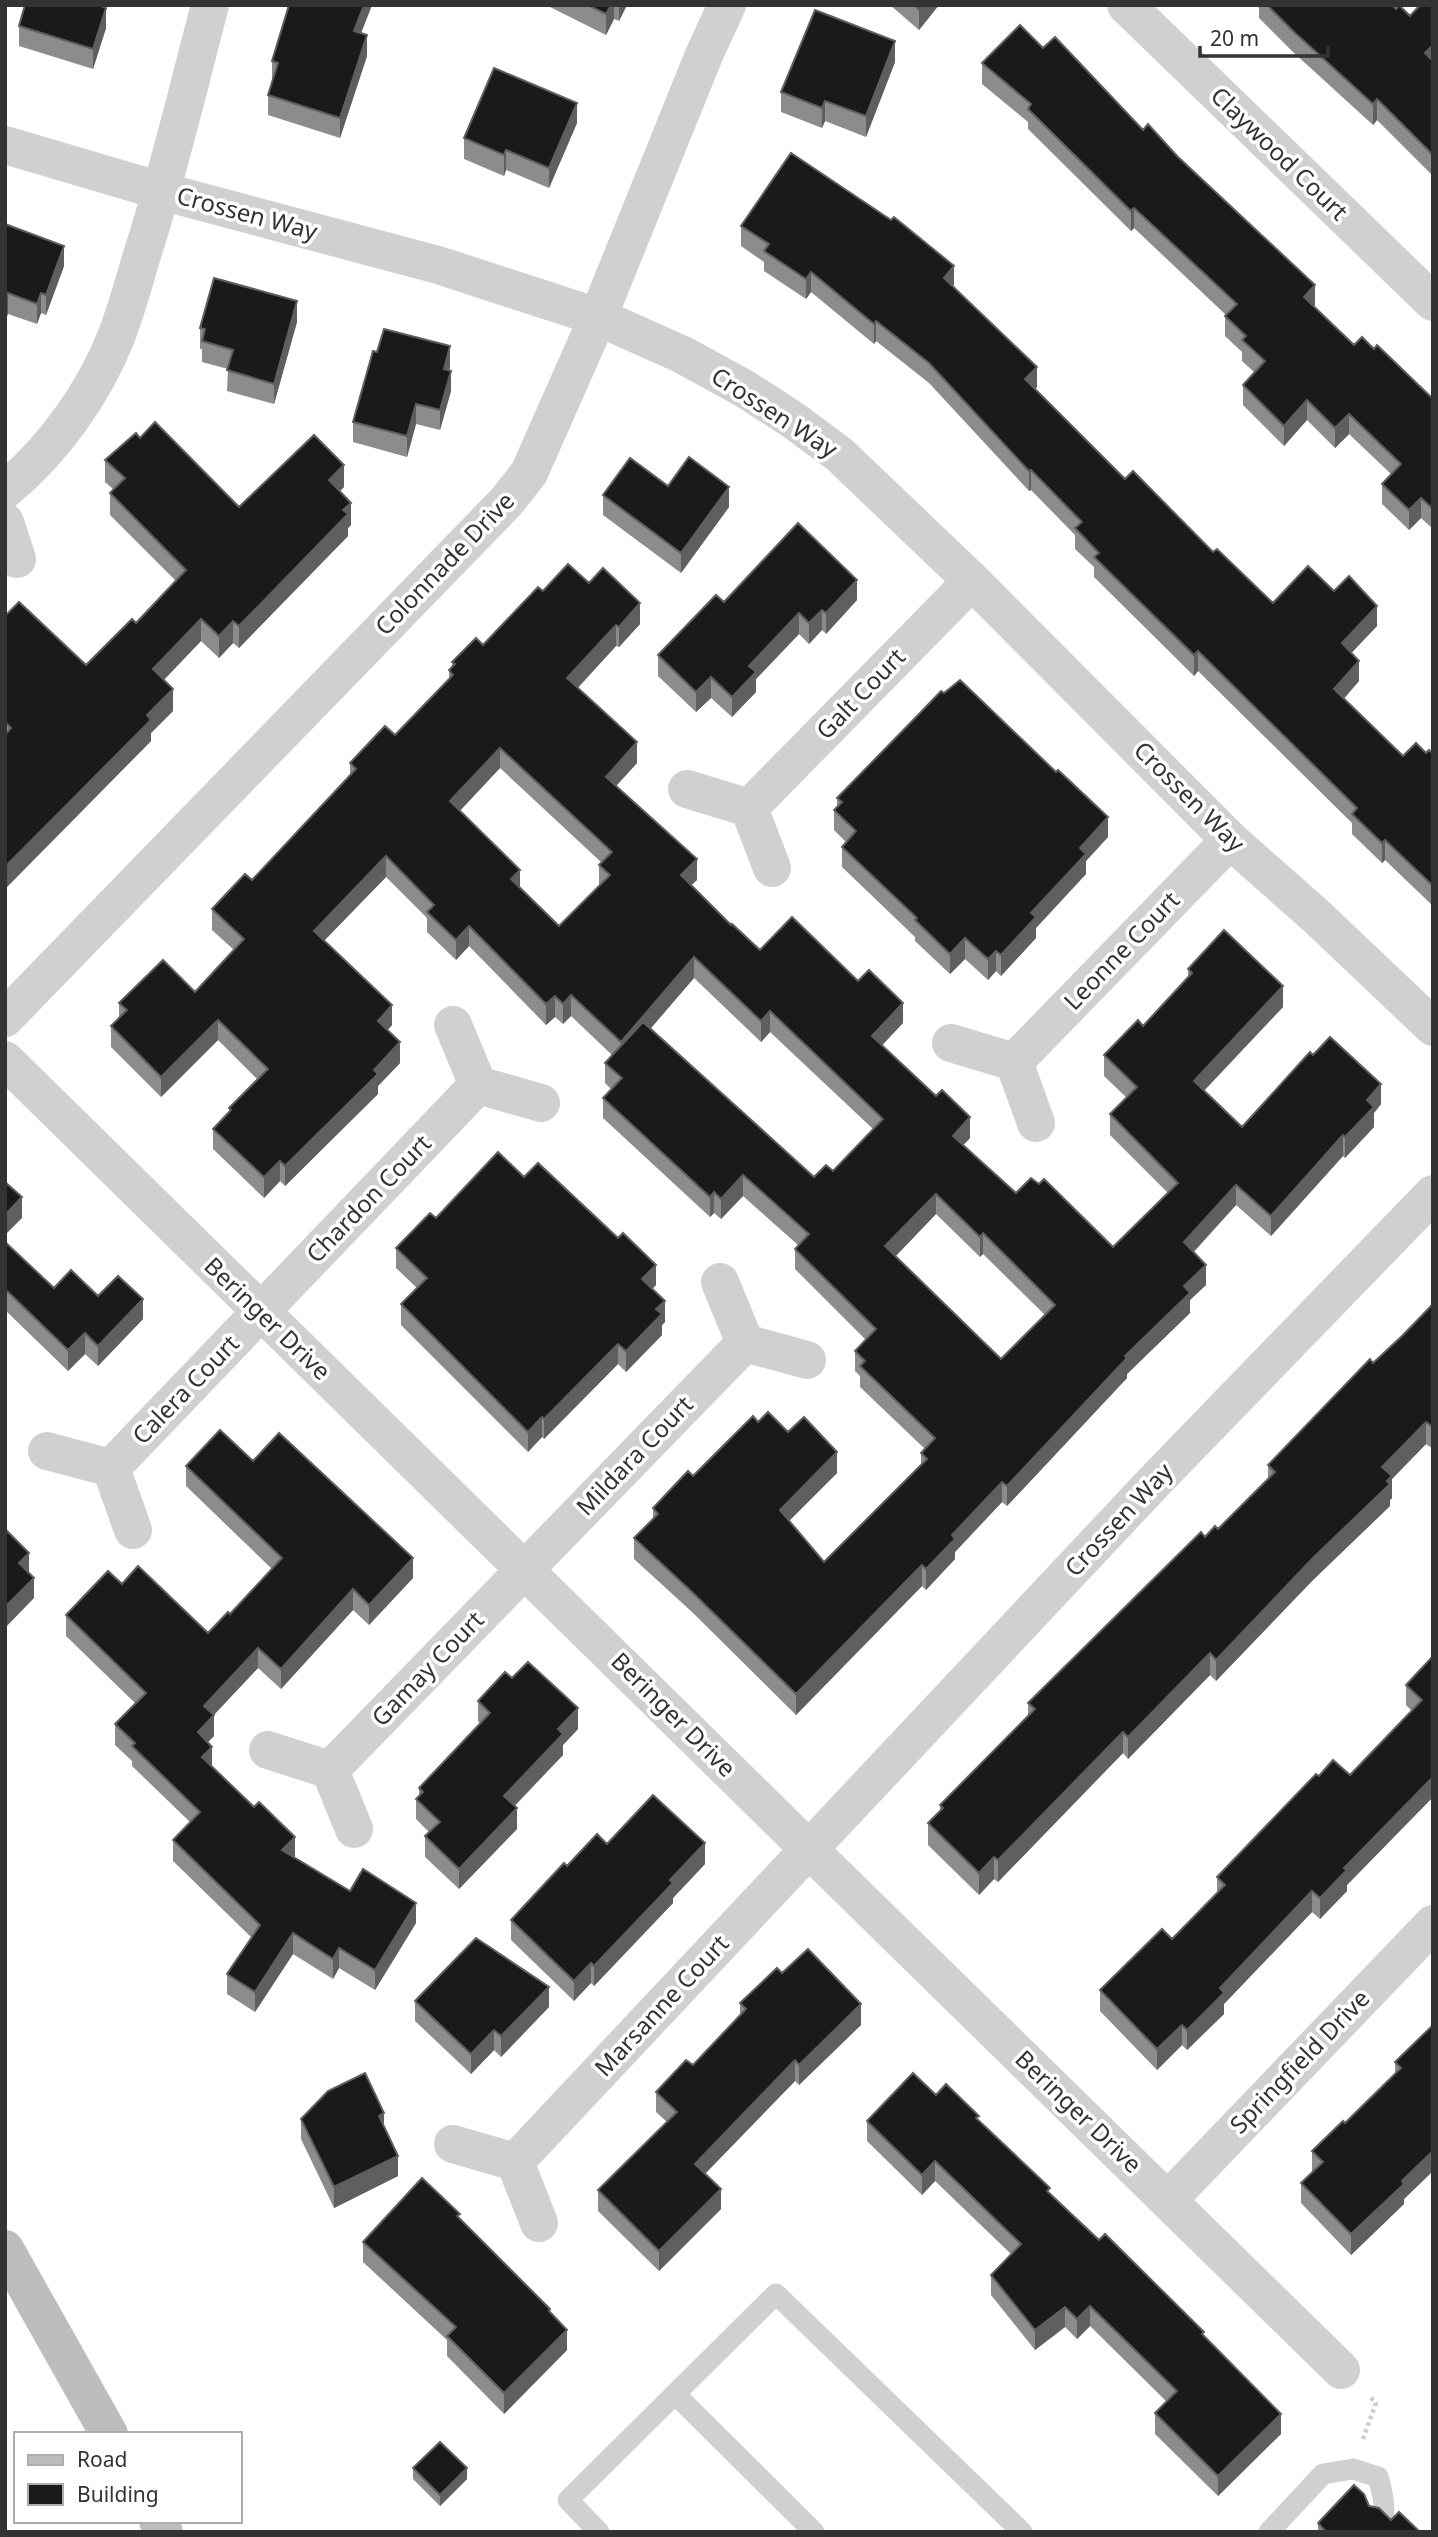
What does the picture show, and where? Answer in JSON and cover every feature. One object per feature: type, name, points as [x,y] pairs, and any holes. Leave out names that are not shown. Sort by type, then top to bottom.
[{"type":"street","points":[[5,490],[28,471],[69,421],[94,382],[116,338],[161,191],[210,5]]},
{"type":"street","name":"Colonnade Drive","points":[[5,1018],[506,502],[529,473],[598,317],[704,55],[727,5]]},
{"type":"street","name":"Claywood Court","points":[[1126,5],[1433,302]]},
{"type":"street","name":"Crossen Way","points":[[5,145],[161,191],[438,265],[598,317],[683,355],[745,389],[840,455],[972,581],[1230,840],[1316,916],[1433,1027]]},
{"type":"street","points":[[5,522],[17,559]]},
{"type":"street","name":"Galt Court","points":[[749,808],[972,581]]},
{"type":"street","points":[[687,789],[749,808],[772,868]]},
{"type":"street","name":"Leonne Court","points":[[1014,1062],[1230,840]]},
{"type":"street","points":[[453,1025],[478,1086],[541,1103]]},
{"type":"street","points":[[951,1043],[1014,1062],[1036,1123]]},
{"type":"street","name":"Beringer Drive","points":[[5,1060],[1341,2370]]},
{"type":"street","name":"Chardon Court","points":[[261,1313],[478,1086]]},
{"type":"street","name":"Crossen Way","points":[[809,1850],[1153,1483],[1433,1194]]},
{"type":"street","points":[[720,1282],[745,1343],[807,1360]]},
{"type":"street","name":"Calera Court","points":[[111,1468],[261,1313]]},
{"type":"street","name":"Mildara Court","points":[[525,1569],[745,1343]]},
{"type":"street","points":[[47,1451],[111,1468],[133,1530]]},
{"type":"street","name":"Gamay Court","points":[[330,1770],[525,1569]]},
{"type":"street","points":[[268,1750],[330,1770],[354,1829]]},
{"type":"street","name":"Marsanne Court","points":[[515,2162],[809,1850]]},
{"type":"street","name":"Springfield Drive","points":[[1168,2200],[1433,1924]]},
{"type":"street","points":[[453,2144],[515,2162],[539,2223]]},
{"type":"street","points":[[5,2249],[108,2432]]},
{"type":"lane","points":[[600,2532],[568,2500],[776,2294],[1022,2532]]},
{"type":"lane","points":[[676,2394],[814,2532]]},
{"type":"lane","points":[[1269,2532],[1323,2474],[1353,2469],[1378,2477],[1384,2497],[1382,2527],[1377,2532]]},
{"type":"path","points":[[1341,2370],[1376,2403],[1353,2469]]},
{"type":"building","points":[[25,5],[99,5],[106,8],[93,49],[19,26]]},
{"type":"building","points":[[289,5],[364,5],[354,31],[367,35],[340,118],[268,95],[278,63],[272,61]]},
{"type":"building","points":[[588,5],[611,5],[606,14]]},
{"type":"building","points":[[1267,5],[1392,5],[1396,9],[1399,5],[1410,16],[1420,5],[1432,5],[1433,45],[1425,53],[1433,61],[1433,155],[1377,99],[1373,104]]},
{"type":"building","points":[[815,10],[895,41],[866,116],[825,101],[822,108],[781,92]]},
{"type":"building","points":[[1020,25],[1043,48],[1055,37],[1143,130],[1148,124],[1177,156],[1315,285],[1304,297],[1354,345],[1362,337],[1374,349],[1377,345],[1433,399],[1433,509],[1421,498],[1409,510],[1382,484],[1401,464],[1349,414],[1335,428],[1307,400],[1284,426],[1243,385],[1265,361],[1242,340],[1246,336],[1225,316],[1237,304],[1134,208],[1131,211],[1028,109],[1031,104],[982,63]]},
{"type":"building","points":[[494,68],[577,103],[549,168],[506,150],[504,155],[464,138]]},
{"type":"building","points":[[791,153],[891,220],[894,217],[954,266],[944,278],[1037,367],[1025,379],[1125,479],[1133,471],[1213,552],[1217,549],[1273,603],[1308,566],[1334,591],[1349,576],[1377,606],[1342,643],[1359,661],[1334,689],[1403,756],[1416,743],[1426,753],[1429,750],[1433,754],[1433,886],[1385,840],[1382,843],[1352,814],[1357,808],[1198,651],[1194,655],[1094,557],[1099,553],[1075,528],[1082,522],[1031,470],[1029,471],[929,363],[876,321],[874,324],[811,272],[806,279],[764,251],[769,244],[741,226]]},
{"type":"building","points":[[5,224],[64,246],[46,295],[41,293],[37,304],[8,293],[5,302]]},
{"type":"building","points":[[214,278],[297,301],[274,384],[227,370],[233,350],[202,341],[205,329],[200,328]]},
{"type":"building","points":[[384,329],[450,346],[444,369],[451,371],[440,410],[416,404],[407,436],[353,422],[373,351],[377,352]]},
{"type":"building","points":[[155,422],[239,507],[314,435],[344,465],[329,480],[351,503],[343,510],[348,514],[239,626],[233,621],[219,636],[201,619],[153,669],[173,689],[147,715],[151,720],[5,867],[5,735],[11,728],[5,722],[5,616],[19,602],[86,665],[132,619],[136,623],[186,570],[110,493],[125,478],[105,460],[136,433],[140,438]]},
{"type":"building","points":[[689,457],[729,487],[681,553],[603,495],[630,458],[668,486]]},
{"type":"building","points":[[798,523],[857,580],[826,613],[822,610],[809,623],[799,613],[749,666],[756,672],[732,697],[711,677],[696,692],[658,655],[716,595],[724,602]]},
{"type":"building","points":[[568,564],[589,583],[603,568],[640,603],[567,678],[637,742],[606,777],[697,859],[681,875],[760,950],[792,917],[858,981],[869,970],[903,1003],[872,1036],[936,1096],[942,1090],[970,1117],[953,1136],[1016,1193],[1031,1178],[1039,1184],[1044,1179],[1113,1247],[1178,1183],[1110,1114],[1137,1087],[1104,1055],[1138,1020],[1143,1026],[1192,973],[1188,969],[1224,930],[1283,986],[1194,1081],[1242,1127],[1310,1052],[1313,1055],[1330,1037],[1381,1084],[1367,1100],[1374,1107],[1345,1137],[1343,1135],[1271,1216],[1236,1185],[1184,1242],[1206,1265],[1184,1286],[1190,1293],[1125,1356],[1127,1358],[1007,1486],[1002,1482],[952,1535],[955,1539],[926,1569],[922,1565],[796,1694],[634,1538],[658,1514],[653,1508],[688,1471],[693,1476],[753,1416],[758,1422],[768,1412],[788,1432],[804,1417],[837,1452],[780,1510],[824,1562],[927,1459],[921,1453],[935,1438],[860,1366],[865,1361],[855,1351],[876,1329],[795,1249],[809,1234],[743,1175],[721,1199],[714,1192],[710,1197],[603,1098],[622,1078],[605,1063],[643,1022],[814,1177],[826,1165],[833,1171],[883,1119],[770,1011],[761,1021],[694,957],[621,1042],[571,995],[563,1004],[555,996],[546,1004],[469,926],[456,940],[427,912],[434,905],[386,856],[314,931],[392,1005],[378,1021],[400,1042],[374,1070],[378,1074],[285,1166],[280,1161],[264,1177],[213,1129],[231,1110],[229,1108],[268,1069],[218,1020],[161,1077],[111,1026],[127,1010],[119,1003],[163,960],[195,992],[244,939],[212,909],[245,874],[252,880],[356,769],[350,763],[385,726],[395,735],[453,675],[449,670],[455,664],[452,662],[476,638],[483,645],[538,587],[543,591]],"holes":[[[500,748],[612,852],[599,865],[610,875],[559,926],[511,879],[520,870],[450,801]],[[936,1194],[980,1237],[983,1233],[1055,1305],[1001,1359],[885,1246]]]},
{"type":"building","points":[[960,680],[1056,772],[1058,770],[1108,817],[1080,848],[1086,854],[1031,913],[1036,917],[1001,955],[996,951],[988,959],[965,938],[950,954],[915,920],[917,918],[842,847],[856,831],[834,810],[842,802],[837,798],[941,691],[944,693]]},
{"type":"building","points":[[498,1152],[524,1177],[538,1163],[618,1238],[623,1233],[656,1265],[642,1279],[665,1301],[656,1309],[662,1314],[626,1351],[618,1344],[528,1432],[401,1304],[427,1278],[396,1248],[430,1213],[436,1218]]},
{"type":"building","points":[[5,1182],[22,1197],[5,1215]]},
{"type":"building","points":[[5,1242],[54,1288],[71,1270],[98,1296],[118,1276],[143,1299],[98,1346],[85,1333],[68,1350],[5,1289]]},
{"type":"building","points":[[1433,1304],[1433,1427],[1426,1422],[1382,1467],[1392,1476],[1387,1481],[1390,1484],[1313,1558],[1216,1660],[1210,1653],[1128,1737],[1123,1732],[998,1860],[994,1857],[979,1873],[928,1823],[943,1808],[940,1805],[1035,1709],[1028,1703],[1201,1532],[1205,1537],[1215,1526],[1218,1529],[1275,1472],[1268,1465],[1370,1359],[1373,1363]]},
{"type":"building","points":[[220,1430],[253,1461],[279,1433],[413,1558],[369,1605],[353,1589],[281,1669],[258,1648],[204,1706],[214,1715],[198,1732],[212,1747],[202,1757],[254,1807],[259,1802],[295,1837],[282,1850],[350,1891],[363,1869],[416,1903],[375,1970],[339,1948],[333,1959],[293,1933],[255,1992],[227,1974],[260,1925],[173,1840],[200,1812],[132,1746],[135,1743],[115,1724],[146,1693],[66,1615],[108,1571],[122,1584],[138,1566],[208,1633],[228,1612],[230,1614],[282,1558],[186,1466]]},
{"type":"building","points":[[5,1529],[29,1553],[19,1563],[34,1578],[5,1607]]},
{"type":"building","points":[[1433,1656],[1433,1777],[1344,1868],[1347,1870],[1320,1898],[1312,1891],[1220,1988],[1224,1993],[1187,2030],[1182,2025],[1157,2049],[1100,1990],[1162,1929],[1172,1939],[1225,1885],[1217,1877],[1316,1774],[1319,1776],[1333,1760],[1350,1775],[1422,1700],[1406,1685]]},
{"type":"building","points":[[528,1662],[578,1708],[558,1729],[563,1734],[504,1796],[517,1808],[459,1869],[425,1836],[440,1822],[416,1799],[423,1792],[419,1788],[490,1713],[478,1701],[505,1672],[512,1678]]},
{"type":"building","points":[[653,1795],[705,1843],[670,1880],[673,1883],[594,1966],[591,1963],[574,1981],[511,1920],[564,1863],[567,1866],[597,1834],[607,1844]]},
{"type":"building","points":[[476,1938],[549,1987],[501,2036],[494,2030],[471,2054],[415,2001]]},
{"type":"building","points":[[808,1949],[861,2004],[799,2065],[795,2060],[695,2164],[721,2189],[659,2251],[598,2190],[677,2112],[656,2092],[686,2060],[693,2065],[746,2009],[740,2003],[777,1968],[782,1973]]},
{"type":"building","points":[[1433,2025],[1433,2151],[1402,2181],[1404,2184],[1351,2234],[1301,2183],[1323,2162],[1312,2151],[1401,2068],[1395,2062]]},
{"type":"building","points":[[365,2073],[384,2113],[379,2116],[398,2156],[334,2187],[301,2119],[328,2091]]},
{"type":"building","points":[[913,2073],[936,2095],[946,2084],[979,2116],[976,2118],[1050,2188],[1047,2191],[1099,2240],[1105,2234],[1204,2332],[1202,2334],[1281,2414],[1218,2476],[1155,2413],[1177,2391],[1090,2306],[1077,2319],[1065,2307],[1035,2330],[991,2275],[1021,2244],[935,2161],[922,2175],[867,2121]]},
{"type":"building","points":[[422,2178],[460,2214],[457,2216],[550,2309],[567,2330],[504,2393],[447,2336],[456,2327],[363,2242]]},
{"type":"building","points":[[440,2442],[467,2468],[440,2495],[413,2468]]},
{"type":"building","points":[[1354,2485],[1364,2494],[1369,2506],[1379,2508],[1391,2520],[1399,2512],[1420,2532],[1326,2532],[1318,2523]]}]
